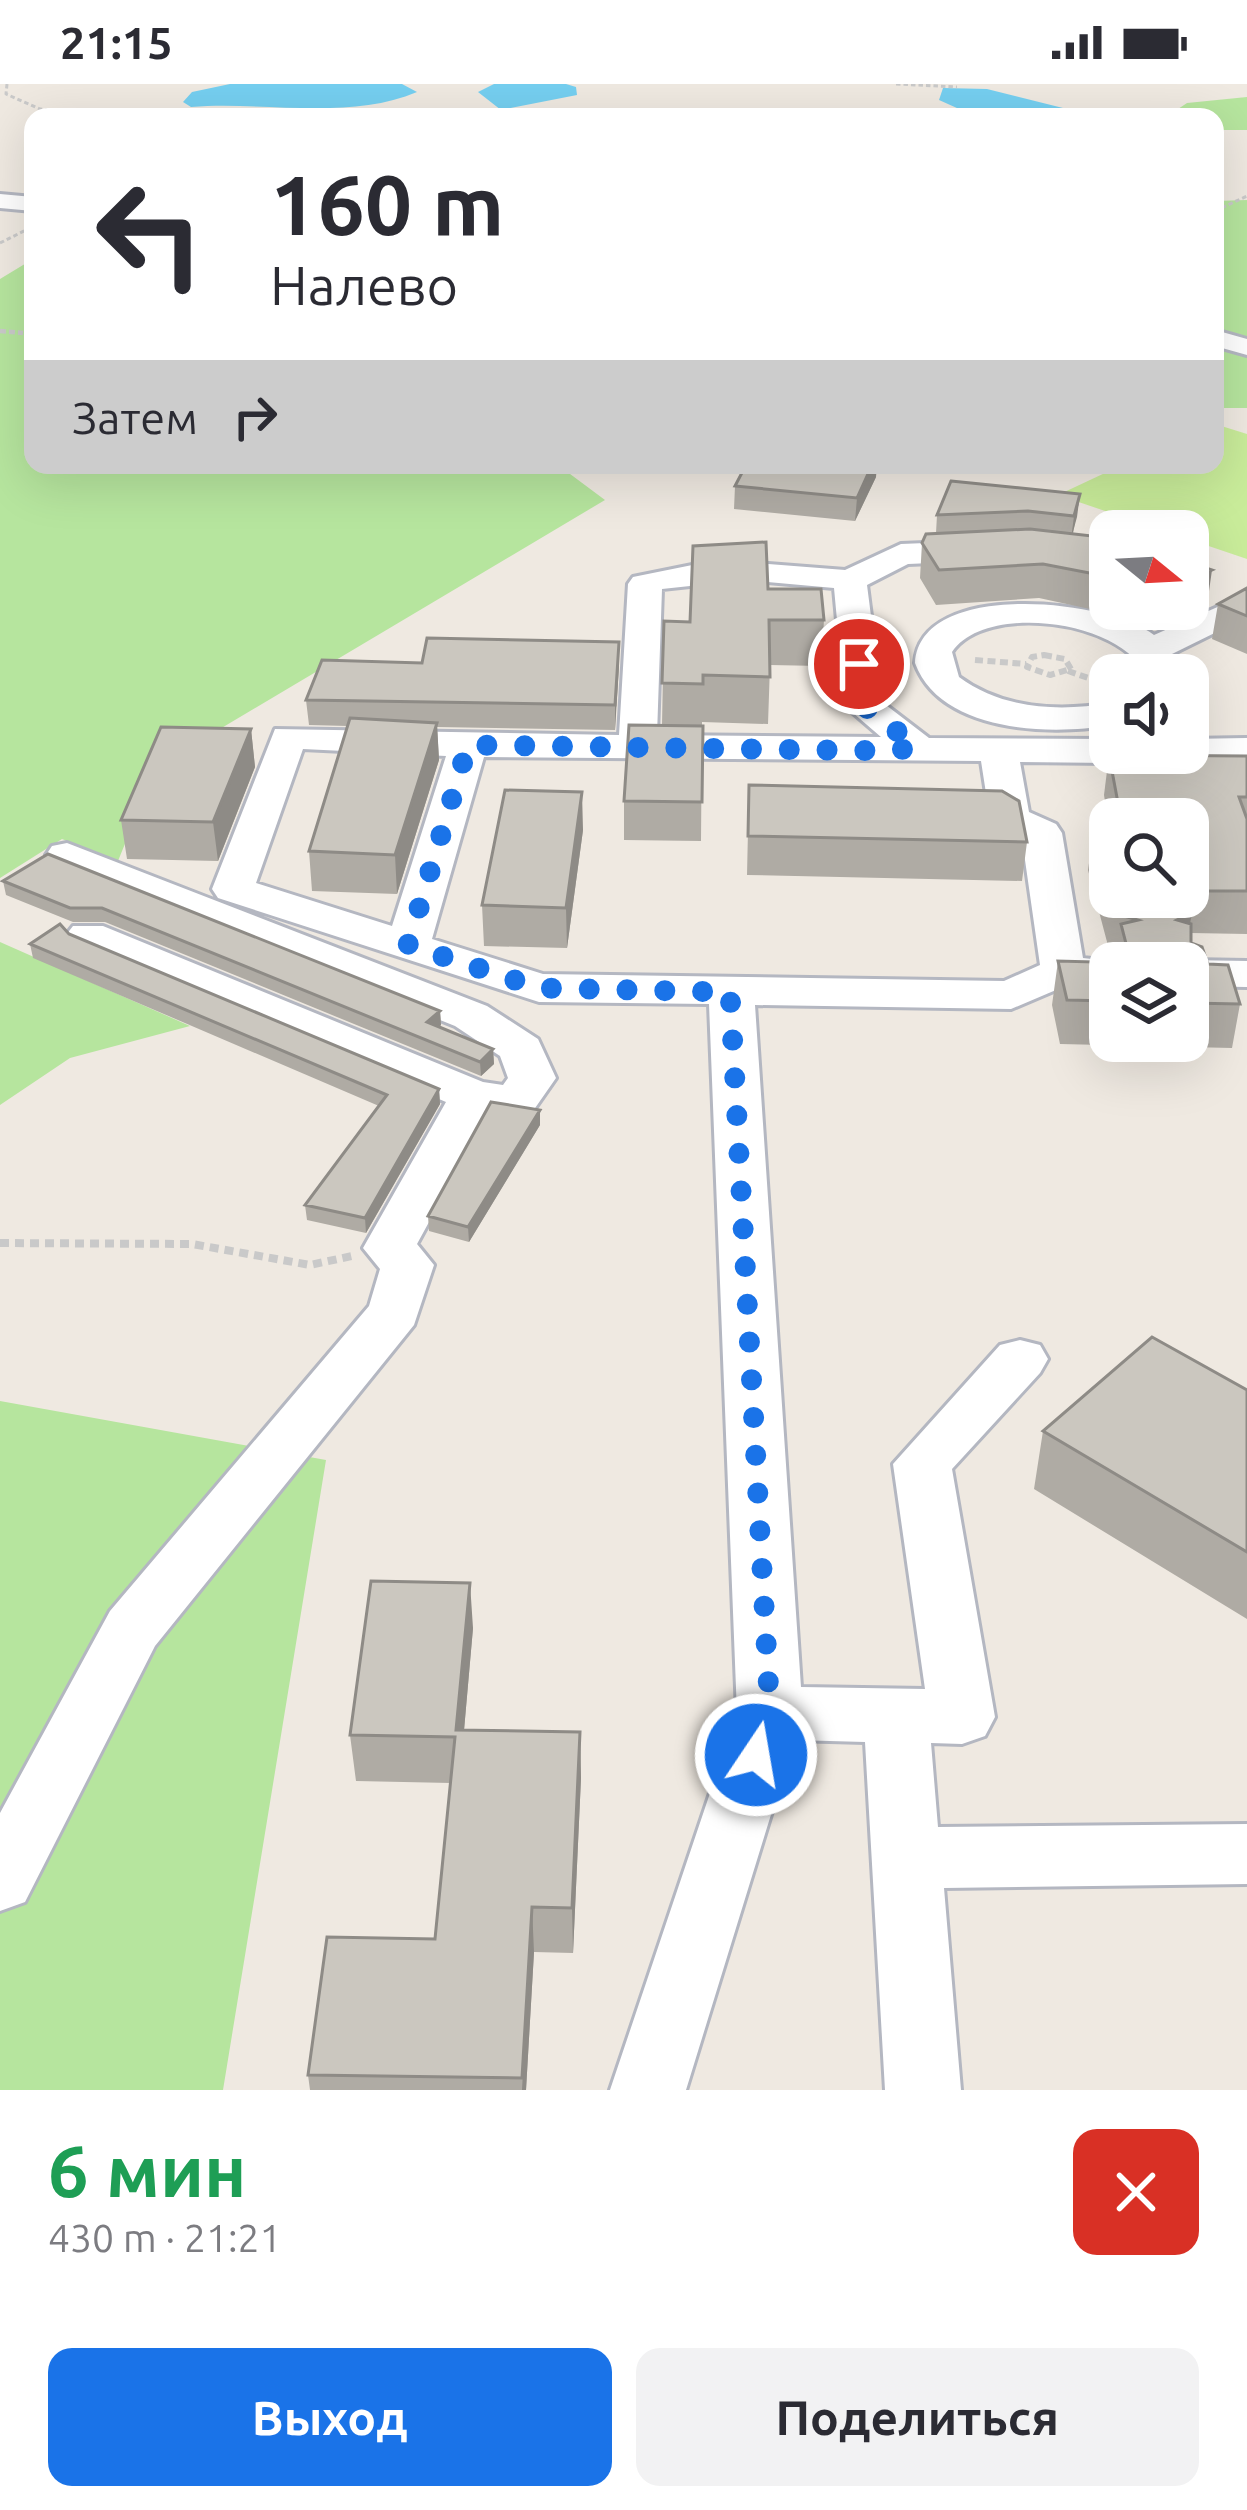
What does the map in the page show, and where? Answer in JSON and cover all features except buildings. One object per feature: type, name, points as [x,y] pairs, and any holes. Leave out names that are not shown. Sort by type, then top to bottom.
[{"type":"street","points":[[637,747],[645,584],[671,572],[820,575],[850,581],[901,554],[1026,549],[1089,556]]},
{"type":"street","points":[[850,581],[864,706],[916,746]]},
{"type":"street","points":[[1209,584],[1247,600]]},
{"type":"street","points":[[1170,654],[1247,600]]},
{"type":"street","points":[[1017,740],[939,681],[929,663],[932,646],[970,621],[1038,614],[1109,626],[1145,654]]},
{"type":"street","points":[[1017,740],[1089,720]]},
{"type":"street","points":[[1089,749],[1017,740],[895,751],[468,745],[288,737],[233,889],[539,988],[1011,995],[1063,970],[1089,971]]},
{"type":"street","points":[[1017,740],[1010,819],[1042,832],[1063,970]]},
{"type":"street","points":[[408,945],[468,745]]},
{"type":"street","points":[[1209,751],[1247,750]]},
{"type":"street","points":[[68,855],[471,1016],[521,1048],[532,1078],[516,1101],[474,1096],[88,935]]},
{"type":"street","points":[[1209,973],[1247,974]]},
{"type":"street","points":[[648,2090],[770,1713],[730,992]]},
{"type":"street","points":[[0,1880],[132,1629],[395,1312],[408,1265],[389,1248],[398,1223],[474,1096]]},
{"type":"street","points":[[770,1713],[962,1717],[922,1464],[1020,1359]]},
{"type":"street","points":[[896,1718],[923,2090]]},
{"type":"street","points":[[906,1858],[1247,1854]]},
{"type":"path","points":[[7,84],[6,94],[38,108]]},
{"type":"path","points":[[896,84],[957,86]]},
{"type":"path","points":[[0,331],[23,333]]},
{"type":"path","points":[[1026,664],[1032,657],[1052,655],[1070,662],[1068,671]]},
{"type":"path","points":[[964,659],[1026,664],[1042,674],[1068,671],[1089,678]]},
{"type":"path","points":[[0,1243],[192,1244],[310,1265],[389,1248]]},
{"type":"green space","points":[[1247,97],[1247,130],[1224,130],[1224,108],[1180,108],[1187,103]]},
{"type":"green space","points":[[1247,200],[1247,342],[1224,336],[1224,201]]},
{"type":"green space","points":[[24,264],[24,474],[570,474],[605,500],[156,767],[118,861],[62,839],[0,878],[0,279]]},
{"type":"green space","points":[[1224,351],[1247,357],[1247,408],[1224,408]]},
{"type":"green space","points":[[1224,427],[1247,434],[1247,559],[1209,546],[1209,510],[1102,510],[1058,495],[1103,474],[1224,474]]},
{"type":"green space","points":[[0,942],[190,1026],[70,1058],[0,1105]]},
{"type":"green space","points":[[0,1401],[326,1460],[223,2090],[0,2090]]},
{"type":"water","points":[[230,84],[402,84],[417,92],[391,101],[335,108],[191,107],[183,102],[192,92]]},
{"type":"water","points":[[494,84],[566,84],[576,87],[577,95],[498,108],[478,92]]},
{"type":"water","points":[[943,88],[987,89],[1063,108],[957,108],[939,100]]},
{"type":"route","points":[[756,1755],[770,1713],[730,992],[539,988],[408,945],[468,745],[895,751],[916,746],[864,706],[859,664]]}]
